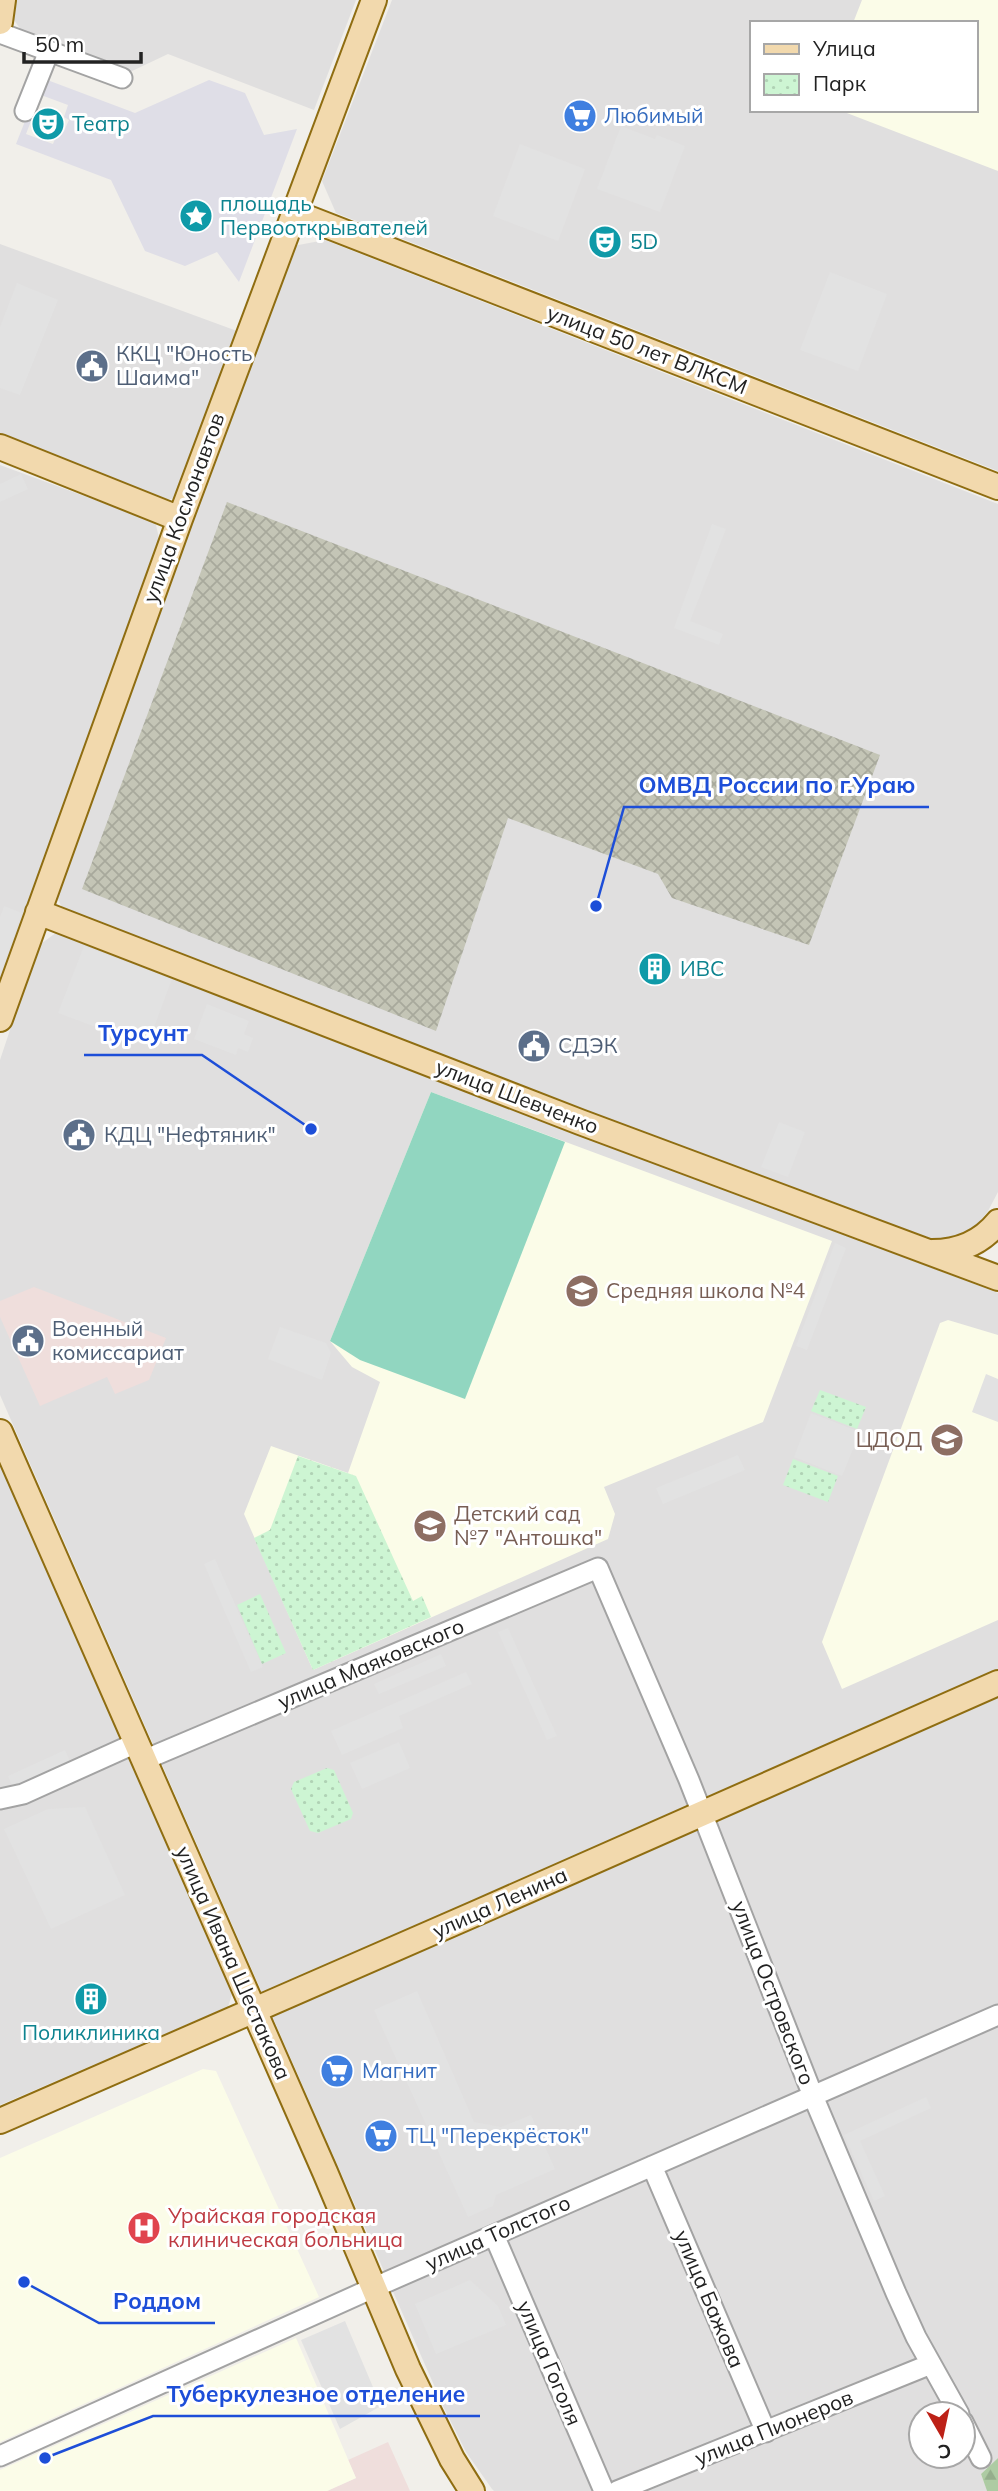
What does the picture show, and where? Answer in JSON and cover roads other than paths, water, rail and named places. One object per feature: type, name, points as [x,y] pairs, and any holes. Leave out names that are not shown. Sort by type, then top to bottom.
[{"type":"main road","points":[[0,22],[3,0]]},
{"type":"main road","name":"улица Космонавтов","points":[[0,1018],[180,519],[374,0]]},
{"type":"main road","name":"улица 50 лет ВЛКСМ","points":[[295,213],[998,487]]},
{"type":"main road","points":[[0,447],[180,519]]},
{"type":"main road","name":"улица Шевченко","points":[[38,912],[580,1122],[998,1278]]},
{"type":"main road","points":[[928,1252],[947,1251],[971,1244],[984,1237],[998,1222]]},
{"type":"main road","name":"улица Ивана Шестакова","points":[[0,1432],[373,2288],[432,2420],[472,2491]]},
{"type":"main road","name":"улица Ленина","points":[[0,2121],[998,1683]]},
{"type":"street","points":[[0,33],[122,78]]},
{"type":"street","points":[[25,111],[48,51]]},
{"type":"street","name":"улица Маяковского","points":[[0,1799],[23,1794],[140,1752],[598,1568]]},
{"type":"street","name":"улица Островского","points":[[598,1568],[702,1814],[813,2096],[896,2293],[951,2400]]},
{"type":"street","name":"улица Толстого","points":[[0,2456],[373,2288],[998,2015]]},
{"type":"street","name":"улица Бажова","points":[[652,2166],[766,2432]]},
{"type":"street","name":"улица Гоголя","points":[[494,2235],[604,2491]]},
{"type":"street","name":"улица Пионеров","points":[[617,2491],[931,2364]]},
{"type":"street","points":[[977,2450],[981,2458]]},
{"type":"place","name":"Любимый","points":[[580,116]]},
{"type":"place","name":"Театр","points":[[48,124]]},
{"type":"place","name":"площадь Первооткрывателей","points":[[196,216]]},
{"type":"place","name":"5D","points":[[605,242]]},
{"type":"place","name":"ККЦ \"Юность Шаима\"","points":[[92,366]]},
{"type":"place","name":"ОМВД России по г.Ураю","points":[[596,906]]},
{"type":"place","name":"ИВС","points":[[655,969]]},
{"type":"place","name":"СДЭК","points":[[534,1046]]},
{"type":"place","name":"Турсунт","points":[[311,1129]]},
{"type":"place","name":"КДЦ \"Нефтяник\"","points":[[79,1135]]},
{"type":"place","name":"Средняя школа №4","points":[[582,1291]]},
{"type":"place","name":"Военный комиссариат","points":[[28,1341]]},
{"type":"place","name":"ЦДОД","points":[[947,1440]]},
{"type":"place","name":"Детский сад №7 \"Антошка\"","points":[[430,1526]]},
{"type":"place","name":"Поликлиника","points":[[91,1999]]},
{"type":"place","name":"Магнит","points":[[337,2071]]},
{"type":"place","name":"ТЦ \"Перекрёсток\"","points":[[381,2136]]},
{"type":"place","name":"Урайская городская клиническая больница","points":[[144,2228]]},
{"type":"place","name":"Роддом","points":[[24,2282]]},
{"type":"place","name":"Туберкулезное отделение","points":[[45,2458]]}]
